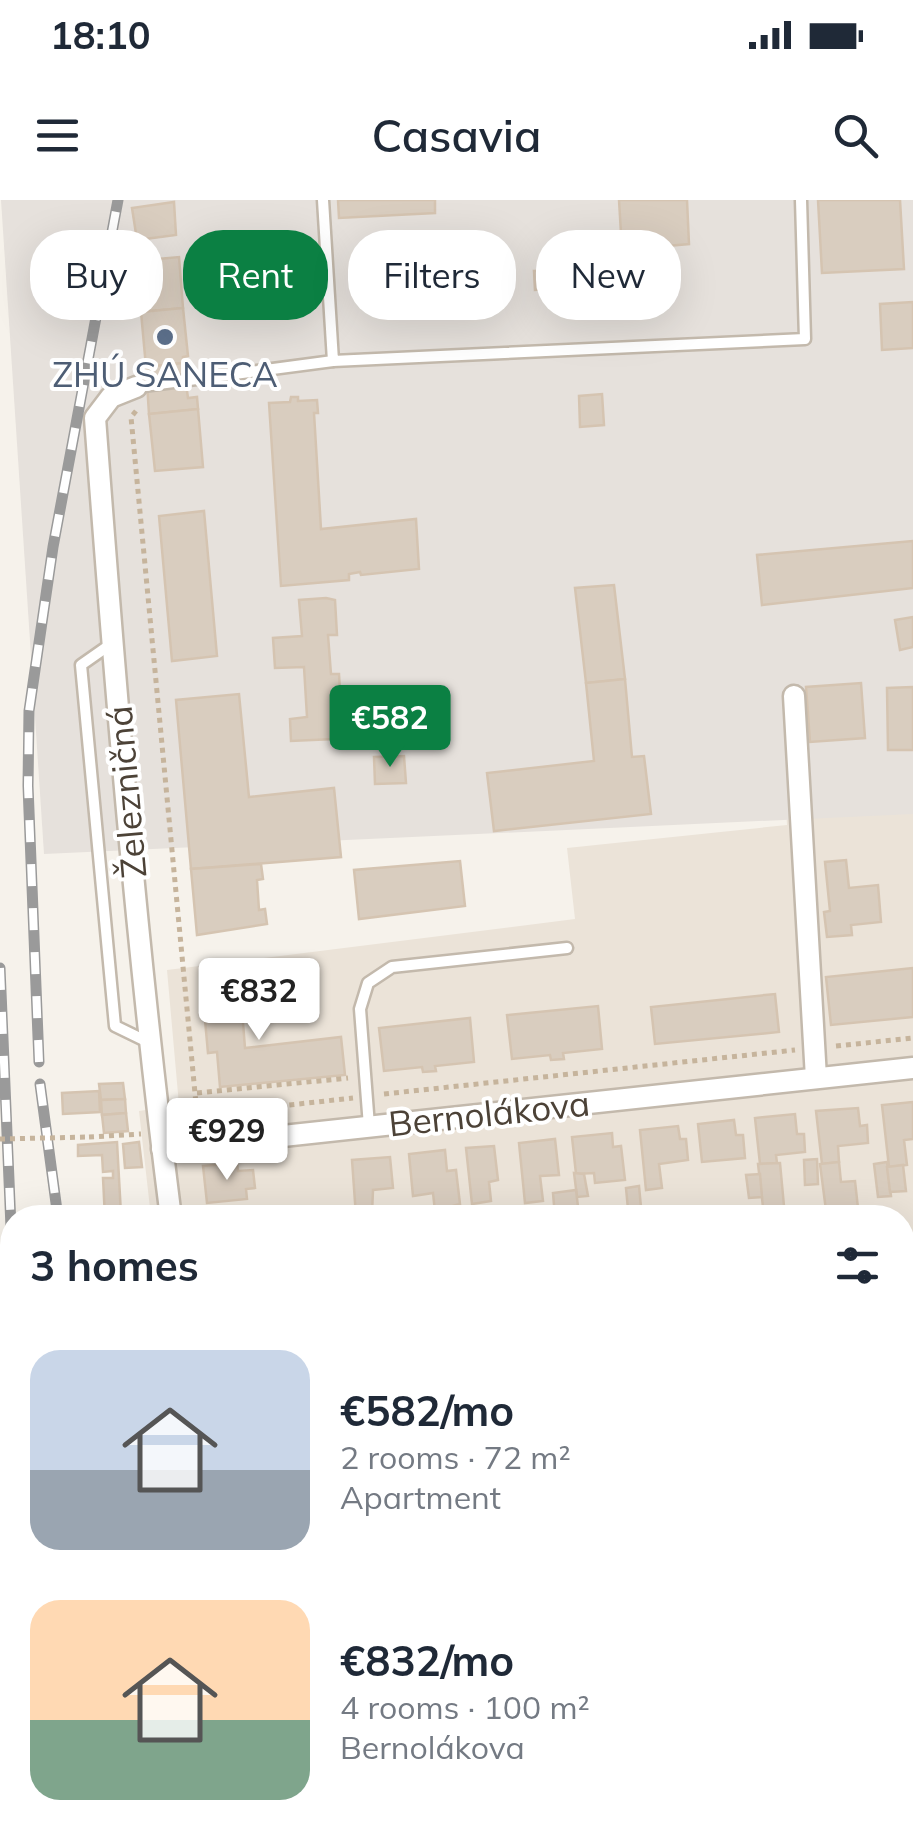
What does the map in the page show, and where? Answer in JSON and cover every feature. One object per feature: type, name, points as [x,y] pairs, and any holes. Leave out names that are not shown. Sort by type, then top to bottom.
[{"type":"street","name":"Železničná","points":[[138,397],[111,397],[96,418],[112,644],[169,1205]]},
{"type":"street","points":[[794,696],[816,1078]]},
{"type":"street","name":"Bernolákova","points":[[162,1148],[913,1068]]},
{"type":"lane","points":[[323,200],[333,362]]},
{"type":"lane","points":[[138,397],[333,362],[805,339],[801,200]]},
{"type":"lane","points":[[112,644],[82,665],[115,1026],[150,1043]]},
{"type":"lane","points":[[369,1126],[360,1009],[368,983],[392,967],[567,948]]},
{"type":"path","points":[[138,397],[131,417],[198,1114],[197,1144]]},
{"type":"path","points":[[157,1119],[913,1038]]},
{"type":"path","points":[[196,1093],[365,1076]]},
{"type":"path","points":[[0,1139],[129,1134]]},
{"type":"shaded area","points":[[1,200],[913,200],[913,814],[44,854]]},
{"type":"shaded area","points":[[913,613],[913,1205],[150,1205],[139,1111],[179,1105],[167,970],[575,919],[567,848],[787,825],[775,639]]},
{"type":"building","points":[[338,200],[435,200],[435,213],[339,218]]},
{"type":"building","points":[[619,200],[687,200],[689,244],[681,245],[681,230],[621,230]]},
{"type":"building","points":[[818,200],[900,200],[904,269],[822,273]]},
{"type":"building","points":[[174,202],[176,235],[163,237],[163,230],[135,230],[132,208]]},
{"type":"building","points":[[179,257],[183,308],[163,310],[163,258]]},
{"type":"building","points":[[913,302],[913,348],[882,350],[880,304]]},
{"type":"building","points":[[183,308],[188,356],[183,357],[183,363],[146,367],[142,320],[163,320],[163,310]]},
{"type":"building","points":[[183,363],[188,398],[197,397],[198,409],[149,414],[146,367]]},
{"type":"building","points":[[602,394],[604,425],[580,427],[579,396]]},
{"type":"building","points":[[291,397],[298,397],[298,401],[317,400],[318,413],[314,413],[321,529],[416,519],[419,569],[361,575],[360,572],[349,574],[349,580],[281,586],[269,403],[290,402]]},
{"type":"building","points":[[198,409],[203,467],[155,471],[149,414]]},
{"type":"building","points":[[204,511],[217,656],[172,661],[159,516]]},
{"type":"building","points":[[913,541],[913,588],[762,605],[757,555]]},
{"type":"building","points":[[614,585],[625,679],[586,683],[575,588]]},
{"type":"building","points":[[299,600],[335,600],[337,635],[328,635],[331,674],[339,674],[340,692],[332,692],[334,739],[291,741],[290,719],[307,717],[304,667],[275,668],[273,638],[302,636]]},
{"type":"building","points":[[913,617],[913,647],[900,650],[895,620]]},
{"type":"building","points":[[625,679],[632,757],[644,756],[651,814],[494,831],[487,773],[594,761],[586,683]]},
{"type":"building","points":[[861,683],[865,738],[810,742],[806,687]]},
{"type":"building","points":[[913,687],[913,750],[888,750],[887,688]]},
{"type":"building","points":[[239,694],[249,797],[334,788],[341,857],[191,869],[176,700]]},
{"type":"building","points":[[404,756],[406,783],[375,784],[374,757]]},
{"type":"building","points":[[846,860],[849,888],[878,885],[881,922],[851,925],[852,935],[827,937],[824,912],[830,911],[825,862]]},
{"type":"building","points":[[460,861],[465,906],[359,919],[354,870]]},
{"type":"building","points":[[261,864],[263,879],[257,880],[259,910],[265,909],[267,924],[197,935],[191,869]]},
{"type":"building","points":[[913,968],[913,1017],[831,1025],[826,977]]},
{"type":"building","points":[[239,972],[245,1048],[341,1037],[345,1075],[220,1087],[217,1052],[208,1053],[201,976]]},
{"type":"building","points":[[775,994],[779,1032],[655,1044],[651,1007]]},
{"type":"building","points":[[598,1006],[602,1049],[563,1053],[564,1059],[551,1060],[550,1055],[512,1059],[507,1015]]},
{"type":"building","points":[[470,1018],[474,1062],[435,1066],[436,1071],[423,1072],[422,1067],[384,1071],[379,1028]]},
{"type":"building","points":[[123,1083],[125,1099],[101,1100],[99,1084]]},
{"type":"building","points":[[99,1091],[100,1112],[63,1114],[62,1093]]},
{"type":"building","points":[[125,1099],[126,1113],[102,1115],[101,1100]]},
{"type":"building","points":[[913,1102],[913,1139],[904,1140],[907,1165],[889,1167],[882,1105]]},
{"type":"building","points":[[858,1108],[860,1126],[867,1125],[868,1143],[838,1146],[839,1162],[822,1164],[816,1111]]},
{"type":"building","points":[[126,1113],[128,1131],[104,1133],[102,1115]]},
{"type":"building","points":[[795,1114],[797,1134],[804,1134],[805,1152],[776,1155],[777,1163],[760,1164],[755,1118]]},
{"type":"building","points":[[734,1120],[736,1135],[743,1135],[745,1158],[702,1162],[698,1124]]},
{"type":"building","points":[[678,1126],[680,1139],[686,1139],[688,1160],[659,1164],[662,1188],[646,1190],[640,1130]]},
{"type":"building","points":[[612,1133],[613,1147],[621,1146],[625,1180],[595,1183],[594,1173],[576,1174],[572,1137]]},
{"type":"building","points":[[555,1139],[559,1175],[540,1176],[543,1201],[525,1203],[519,1143]]},
{"type":"building","points":[[117,1142],[120,1205],[104,1205],[103,1178],[113,1178],[113,1171],[103,1172],[102,1155],[78,1156],[78,1145]]},
{"type":"building","points":[[139,1142],[142,1167],[125,1168],[123,1144]]},
{"type":"building","points":[[494,1146],[498,1180],[489,1182],[491,1201],[472,1204],[466,1148]]},
{"type":"building","points":[[445,1150],[447,1171],[456,1170],[460,1204],[434,1205],[433,1193],[413,1196],[409,1154]]},
{"type":"building","points":[[390,1157],[393,1188],[373,1190],[372,1205],[355,1205],[352,1160]]},
{"type":"building","points":[[817,1159],[818,1184],[805,1185],[804,1160]]},
{"type":"building","points":[[839,1162],[841,1182],[855,1181],[858,1205],[825,1205],[820,1164]]},
{"type":"building","points":[[887,1162],[891,1196],[878,1197],[874,1164]]},
{"type":"building","points":[[237,1163],[238,1171],[253,1170],[255,1188],[246,1189],[247,1199],[207,1203],[203,1166]]},
{"type":"building","points":[[780,1163],[784,1205],[763,1205],[758,1164]]},
{"type":"building","points":[[903,1165],[906,1191],[890,1192],[887,1167]]},
{"type":"building","points":[[574,1173],[584,1174],[588,1196],[577,1197]]},
{"type":"building","points":[[760,1174],[762,1197],[749,1198],[746,1175]]},
{"type":"building","points":[[639,1186],[641,1205],[628,1205],[626,1188]]},
{"type":"building","points":[[576,1190],[578,1205],[554,1205],[553,1193]]},
{"type":"railway","points":[[39,1062],[28,786],[29,711],[53,547],[118,200]]},
{"type":"railway","points":[[0,968],[10,1205]]},
{"type":"railway","points":[[40,1084],[56,1205]]},
{"type":"place","name":"ZHÚ SANECA","points":[[165,337]]}]
